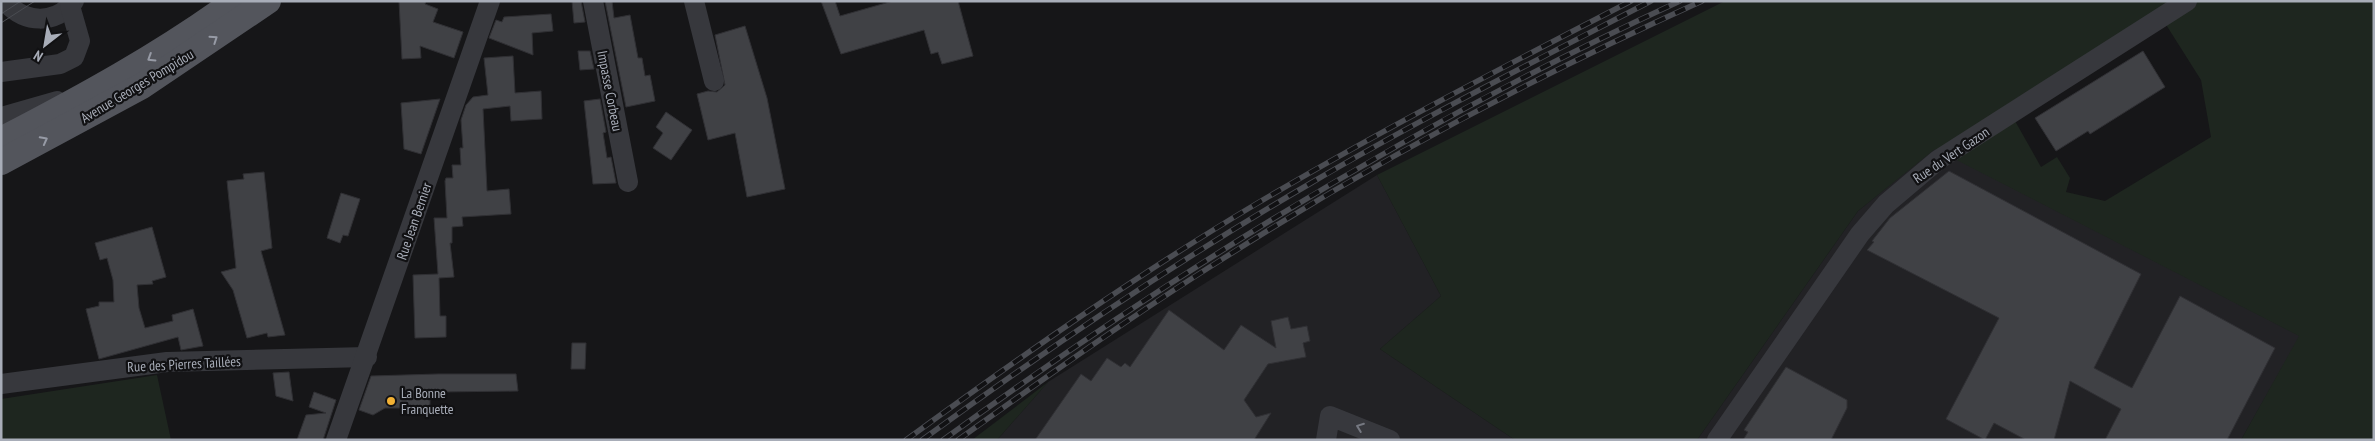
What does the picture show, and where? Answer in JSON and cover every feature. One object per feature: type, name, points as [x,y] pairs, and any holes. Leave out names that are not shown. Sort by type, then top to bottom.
[{"type":"main road","name":"Avenue Georges Pompidou","points":[[1,140],[113,80],[192,31],[234,1]]},
{"type":"main road","name":"Avenue Georges Pompidou","points":[[1,162],[142,86],[268,1]]},
{"type":"street","points":[[6,1],[14,10],[26,17],[49,18],[64,26],[69,40],[62,54],[42,66]]},
{"type":"street","name":"Rue Jean Bernier","points":[[336,440],[367,357],[490,1]]},
{"type":"street","name":"Impasse Corbeau","points":[[593,1],[628,182]]},
{"type":"street","points":[[694,1],[714,81]]},
{"type":"street","name":"Rue du Vert Gazon","points":[[1717,440],[1860,234],[1892,198],[1938,160],[2187,1]]},
{"type":"street","points":[[49,18],[73,3]]},
{"type":"street","points":[[1,72],[68,62],[78,50],[80,41],[79,32],[72,17],[73,3]]},
{"type":"street","points":[[1,117],[52,103],[113,80]]},
{"type":"street","name":"Rue des Pierres Taillées","points":[[1,384],[167,362],[367,357]]},
{"type":"street","points":[[1326,440],[1330,416],[1390,440]]},
{"type":"shaded area","points":[[1725,1],[2374,1],[2374,440],[2241,440],[2299,336],[1935,149],[1858,211],[1697,440],[1515,440],[1380,349],[1441,296],[1377,175]],"holes":[[[2158,12],[2201,80],[2211,137],[2105,201],[2066,192],[2070,178],[2057,157],[2041,167],[2006,105]]]},
{"type":"shaded area","points":[[1935,148],[2300,336],[2241,440],[1697,440],[1858,211]]},
{"type":"shaded area","points":[[1377,175],[1441,296],[1380,349],[1515,440],[997,440],[1048,382]]},
{"type":"shaded area","points":[[157,375],[171,440],[1,440],[1,399]]},
{"type":"shaded area","points":[[1048,382],[997,440],[972,440]]},
{"type":"building","points":[[399,1],[426,1],[425,4],[438,9],[433,22],[463,32],[454,58],[420,46],[421,58],[402,59]]},
{"type":"building","points":[[572,1],[581,1],[585,22],[574,23]]},
{"type":"building","points":[[605,1],[612,1],[614,18],[630,15],[638,58],[642,58],[645,76],[650,75],[655,101],[626,107]]},
{"type":"building","points":[[821,1],[835,1],[840,16],[893,1],[958,1],[973,56],[942,64],[938,52],[931,54],[924,30],[841,54]]},
{"type":"building","points":[[551,14],[553,31],[532,33],[533,55],[489,38],[496,20],[502,22],[504,17]]},
{"type":"building","points":[[745,26],[767,98],[785,189],[747,197],[735,133],[708,140],[697,94],[708,91],[717,92],[725,85],[715,35]]},
{"type":"building","points":[[578,51],[590,51],[594,69],[580,70]]},
{"type":"building","points":[[2143,51],[2165,87],[2090,134],[2088,131],[2056,151],[2035,118]]},
{"type":"building","points":[[513,56],[515,93],[541,91],[542,119],[511,121],[510,106],[483,109],[487,191],[509,189],[511,214],[462,217],[463,226],[452,227],[452,243],[450,243],[454,277],[439,278],[440,316],[446,316],[446,337],[415,338],[413,275],[438,274],[434,218],[447,218],[445,181],[446,178],[453,178],[452,165],[461,165],[460,148],[463,148],[461,120],[466,105],[473,97],[488,95],[484,58]]},
{"type":"building","points":[[440,99],[421,154],[404,149],[401,103]]},
{"type":"building","points":[[600,99],[606,132],[603,133],[607,158],[611,157],[616,183],[593,184],[584,101]]},
{"type":"building","points":[[666,112],[692,130],[671,160],[653,148],[663,133],[656,127]]},
{"type":"building","points":[[1949,171],[2141,274],[2094,368],[2132,388],[2180,296],[2275,348],[2227,440],[2105,440],[2121,409],[2070,381],[2054,440],[2026,440],[1994,423],[1985,440],[1946,419],[1999,318],[1867,250],[1890,218]]},
{"type":"building","points":[[264,172],[272,248],[261,251],[285,335],[268,337],[267,333],[247,338],[233,290],[221,272],[236,268],[227,181],[244,179],[243,174]]},
{"type":"building","points":[[341,193],[360,199],[348,236],[343,235],[340,243],[327,238]]},
{"type":"building","points":[[152,227],[166,277],[152,281],[153,284],[137,285],[139,308],[145,328],[173,321],[172,315],[193,309],[203,346],[181,350],[178,337],[99,359],[86,309],[99,306],[99,302],[114,302],[113,280],[107,258],[100,260],[95,243]]},
{"type":"building","points":[[1169,310],[1224,350],[1241,325],[1276,348],[1271,321],[1288,317],[1291,329],[1307,326],[1310,341],[1303,343],[1306,357],[1268,364],[1244,400],[1256,417],[1271,413],[1254,440],[1035,440],[1081,374],[1091,381],[1107,358],[1121,367],[1125,363],[1130,367]]},
{"type":"building","points":[[572,343],[586,343],[585,369],[571,369]]},
{"type":"building","points":[[1786,367],[1847,400],[1847,408],[1831,440],[1743,440],[1748,432],[1744,430]]},
{"type":"building","points":[[289,372],[293,401],[276,396],[273,373]]},
{"type":"building","points":[[516,374],[518,391],[438,392],[438,397],[430,396],[430,408],[385,408],[373,415],[359,410],[371,376]]},
{"type":"building","points":[[314,392],[336,400],[323,440],[297,440],[306,415],[326,413],[309,407]]},
{"type":"tram line","points":[[1,14],[21,1]]},
{"type":"tram line","points":[[1,23],[35,1]]},
{"type":"railway","points":[[906,440],[1078,318],[1211,231],[1395,125],[1631,1]]},
{"type":"railway","points":[[922,440],[1017,372],[1211,243],[1437,112],[1651,1]]},
{"type":"railway","points":[[943,440],[1119,317],[1209,258],[1301,202],[1487,96],[1583,47],[1680,1]]},
{"type":"railway","points":[[958,440],[1156,302],[1281,222],[1340,187],[1519,89],[1702,1]]},
{"type":"place","name":"La Bonne Franquette","points":[[391,401]]}]
